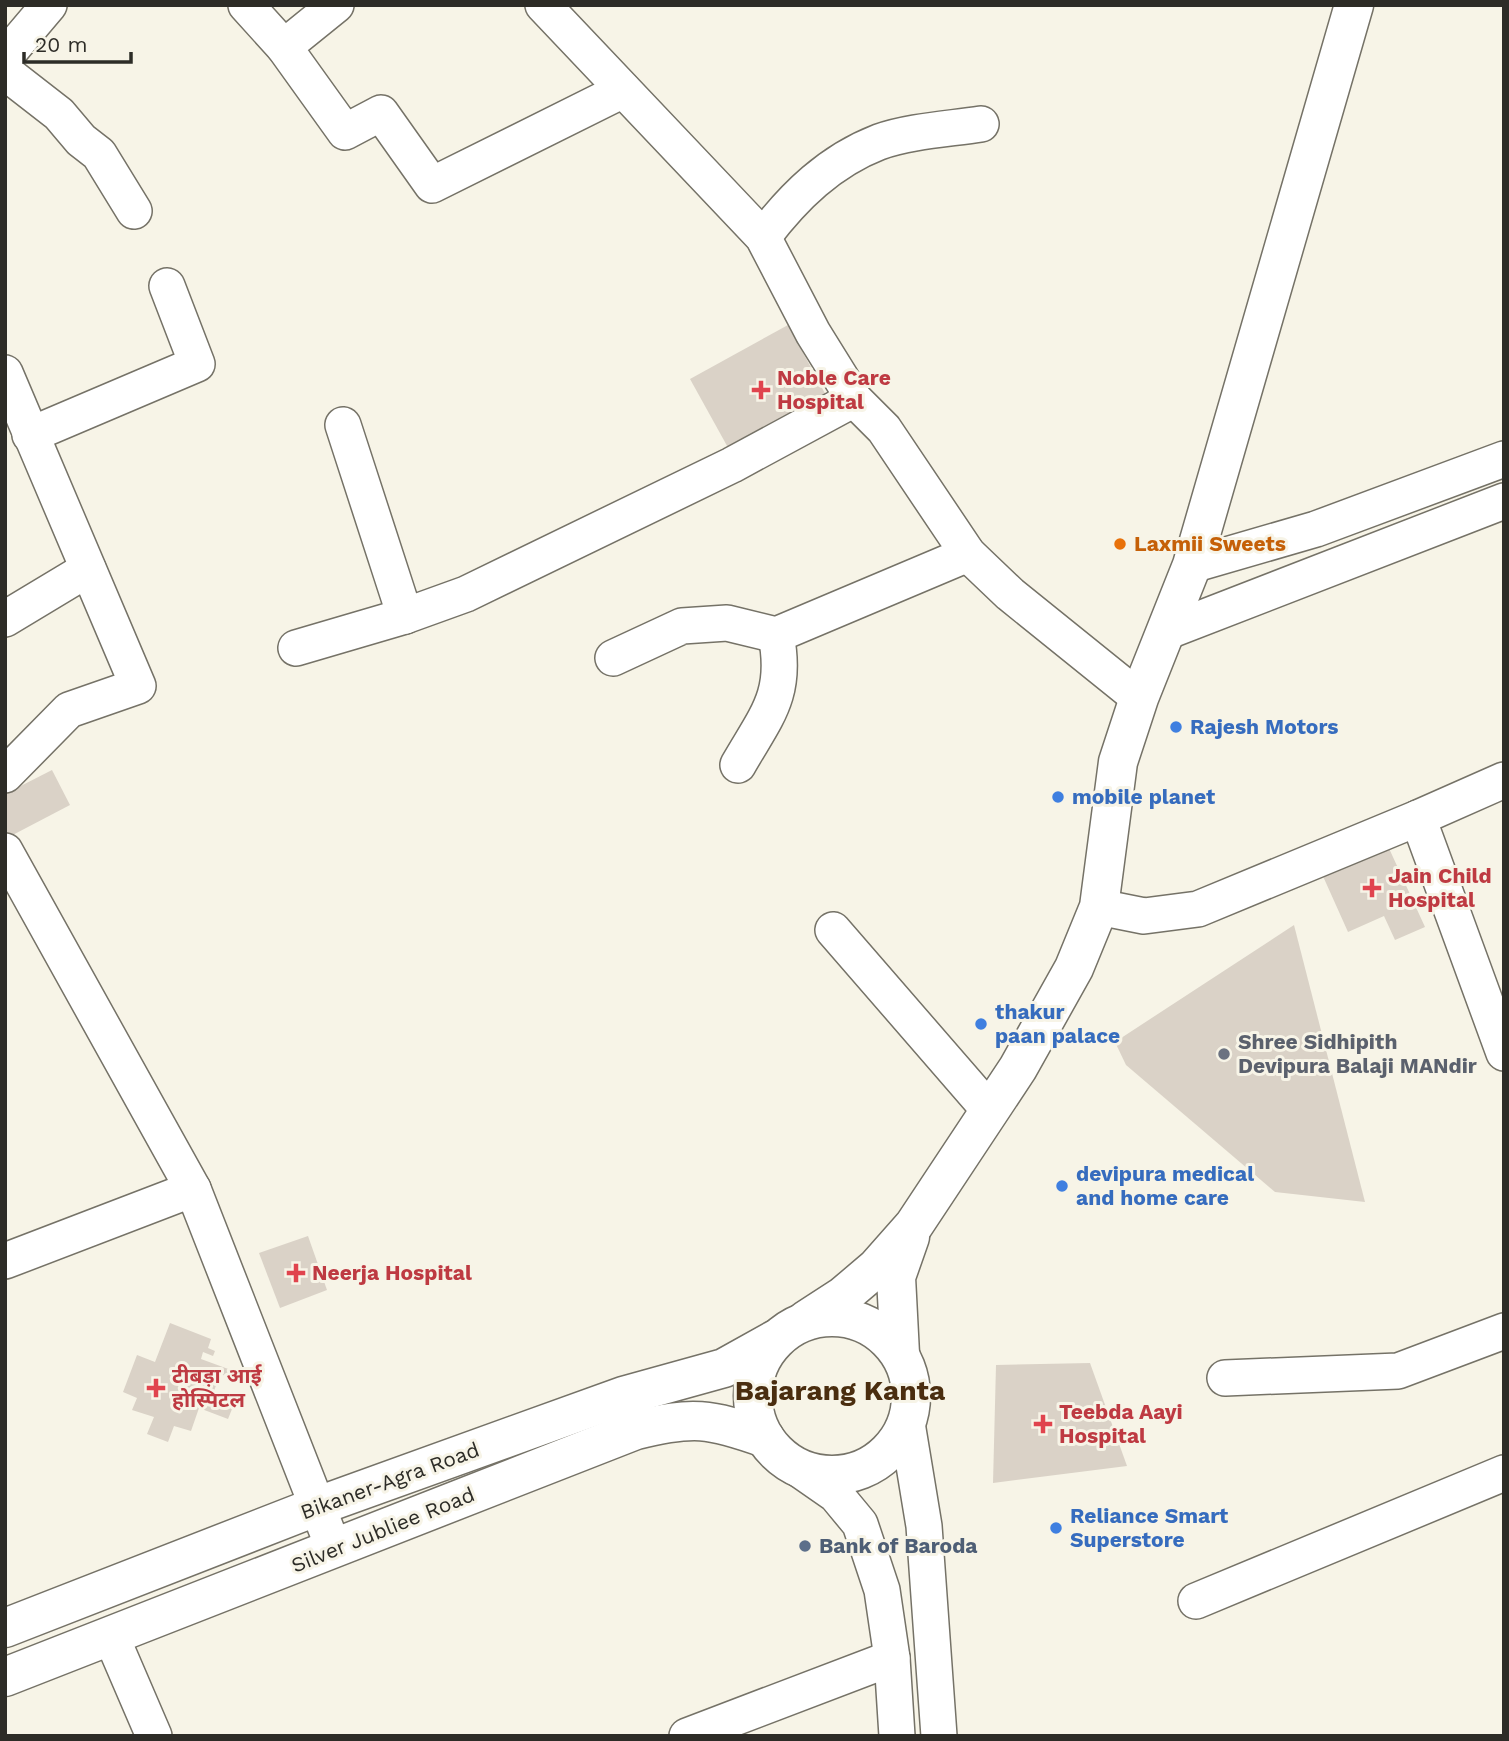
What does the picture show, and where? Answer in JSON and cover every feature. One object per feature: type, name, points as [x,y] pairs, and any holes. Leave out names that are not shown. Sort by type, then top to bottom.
[{"type":"main road","points":[[900,1354],[875,1328],[842,1317],[791,1330],[757,1369],[753,1404],[777,1451],[823,1475],[858,1472],[888,1453],[907,1423],[912,1388],[900,1354],[896,1277],[914,1225],[1018,1068],[1074,968],[1099,907],[1118,762],[1139,698],[1192,565],[1354,5]]},
{"type":"main road","name":"Bikaner-Agra Road","points":[[5,1628],[318,1506],[623,1396],[724,1368],[791,1330],[843,1296],[876,1268],[914,1225]]},
{"type":"main road","name":"Silver Jubliee Road","points":[[5,1677],[636,1430],[680,1419],[722,1423],[777,1451]]},
{"type":"street","points":[[246,5],[284,47],[345,132],[381,113],[432,185],[623,90]]},
{"type":"street","points":[[284,47],[335,5]]},
{"type":"street","points":[[543,5],[763,237],[813,333],[855,399],[884,429],[968,554],[1010,594],[1139,698]]},
{"type":"street","points":[[5,57],[31,12]]},
{"type":"street","points":[[5,72],[60,114],[81,140],[99,154],[134,211]]},
{"type":"street","points":[[763,237],[786,206],[830,166],[881,141],[981,124]]},
{"type":"street","points":[[30,435],[197,364],[167,286]]},
{"type":"street","points":[[5,373],[138,686],[69,709],[5,775]]},
{"type":"street","points":[[296,648],[405,616],[490,582],[732,465],[855,399]]},
{"type":"street","points":[[343,425],[405,616]]},
{"type":"street","points":[[1192,565],[1316,529],[1504,459]]},
{"type":"street","points":[[1166,632],[1504,501]]},
{"type":"street","points":[[613,658],[682,626],[727,623],[776,635],[968,554]]},
{"type":"street","points":[[5,619],[88,569]]},
{"type":"street","points":[[738,765],[777,698],[781,662],[776,635]]},
{"type":"street","points":[[1099,907],[1144,916],[1198,909],[1504,780]]},
{"type":"street","points":[[1418,818],[1504,1053]]},
{"type":"street","points":[[5,851],[193,1189],[334,1549]]},
{"type":"street","points":[[833,930],[990,1111]]},
{"type":"street","points":[[5,1261],[193,1189]]},
{"type":"street","points":[[1225,1378],[1398,1371],[1504,1331]]},
{"type":"street","points":[[907,1423],[924,1527],[939,1736]]},
{"type":"street","points":[[777,1451],[836,1494],[860,1524],[882,1590],[897,1736]]},
{"type":"street","points":[[1196,1601],[1504,1473]]},
{"type":"street","points":[[111,1636],[154,1736]]},
{"type":"street","points":[[687,1736],[891,1658]]},
{"type":"building","points":[[788,325],[828,399],[731,453],[690,379]]},
{"type":"building","points":[[52,770],[70,805],[5,839],[5,794]]},
{"type":"building","points":[[1387,844],[1425,927],[1395,940],[1384,916],[1348,932],[1322,874]]},
{"type":"building","name":"Shree Sidhipith Devipura Balaji MANdir","points":[[1294,925],[1365,1202],[1275,1192],[1126,1065],[1115,1042]]},
{"type":"building","points":[[308,1236],[327,1290],[280,1308],[259,1253]]},
{"type":"building","points":[[170,1323],[211,1339],[208,1348],[215,1351],[213,1356],[203,1352],[201,1359],[231,1370],[229,1377],[220,1374],[214,1391],[236,1399],[228,1419],[199,1408],[191,1431],[174,1426],[168,1442],[147,1434],[154,1417],[132,1410],[137,1398],[123,1392],[137,1355],[155,1362]]},
{"type":"building","points":[[1090,1363],[1127,1466],[993,1483],[996,1365]]},
{"type":"place","name":"Noble Care Hospital","points":[[761,390]]},
{"type":"place","name":"Laxmii Sweets","points":[[1120,544]]},
{"type":"place","name":"Rajesh Motors","points":[[1176,727]]},
{"type":"place","name":"mobile planet","points":[[1058,797]]},
{"type":"place","name":"Jain Child Hospital","points":[[1372,888]]},
{"type":"place","name":"thakur paan palace","points":[[981,1024]]},
{"type":"place","name":"Shree Sidhipith Devipura Balaji MANdir","points":[[1224,1054]]},
{"type":"place","name":"devipura medical and home care","points":[[1062,1186]]},
{"type":"place","name":"Neerja Hospital","points":[[296,1273]]},
{"type":"place","name":"टीबड़ा आई होस्पिटल","points":[[156,1388]]},
{"type":"place","name":"Teebda Aayi Hospital","points":[[1043,1424]]},
{"type":"place","name":"Reliance Smart Superstore","points":[[1056,1528]]},
{"type":"place","name":"Bank of Baroda","points":[[805,1546]]},
{"type":"district","name":"Bajarang Kanta","points":[[840,1390]]}]
